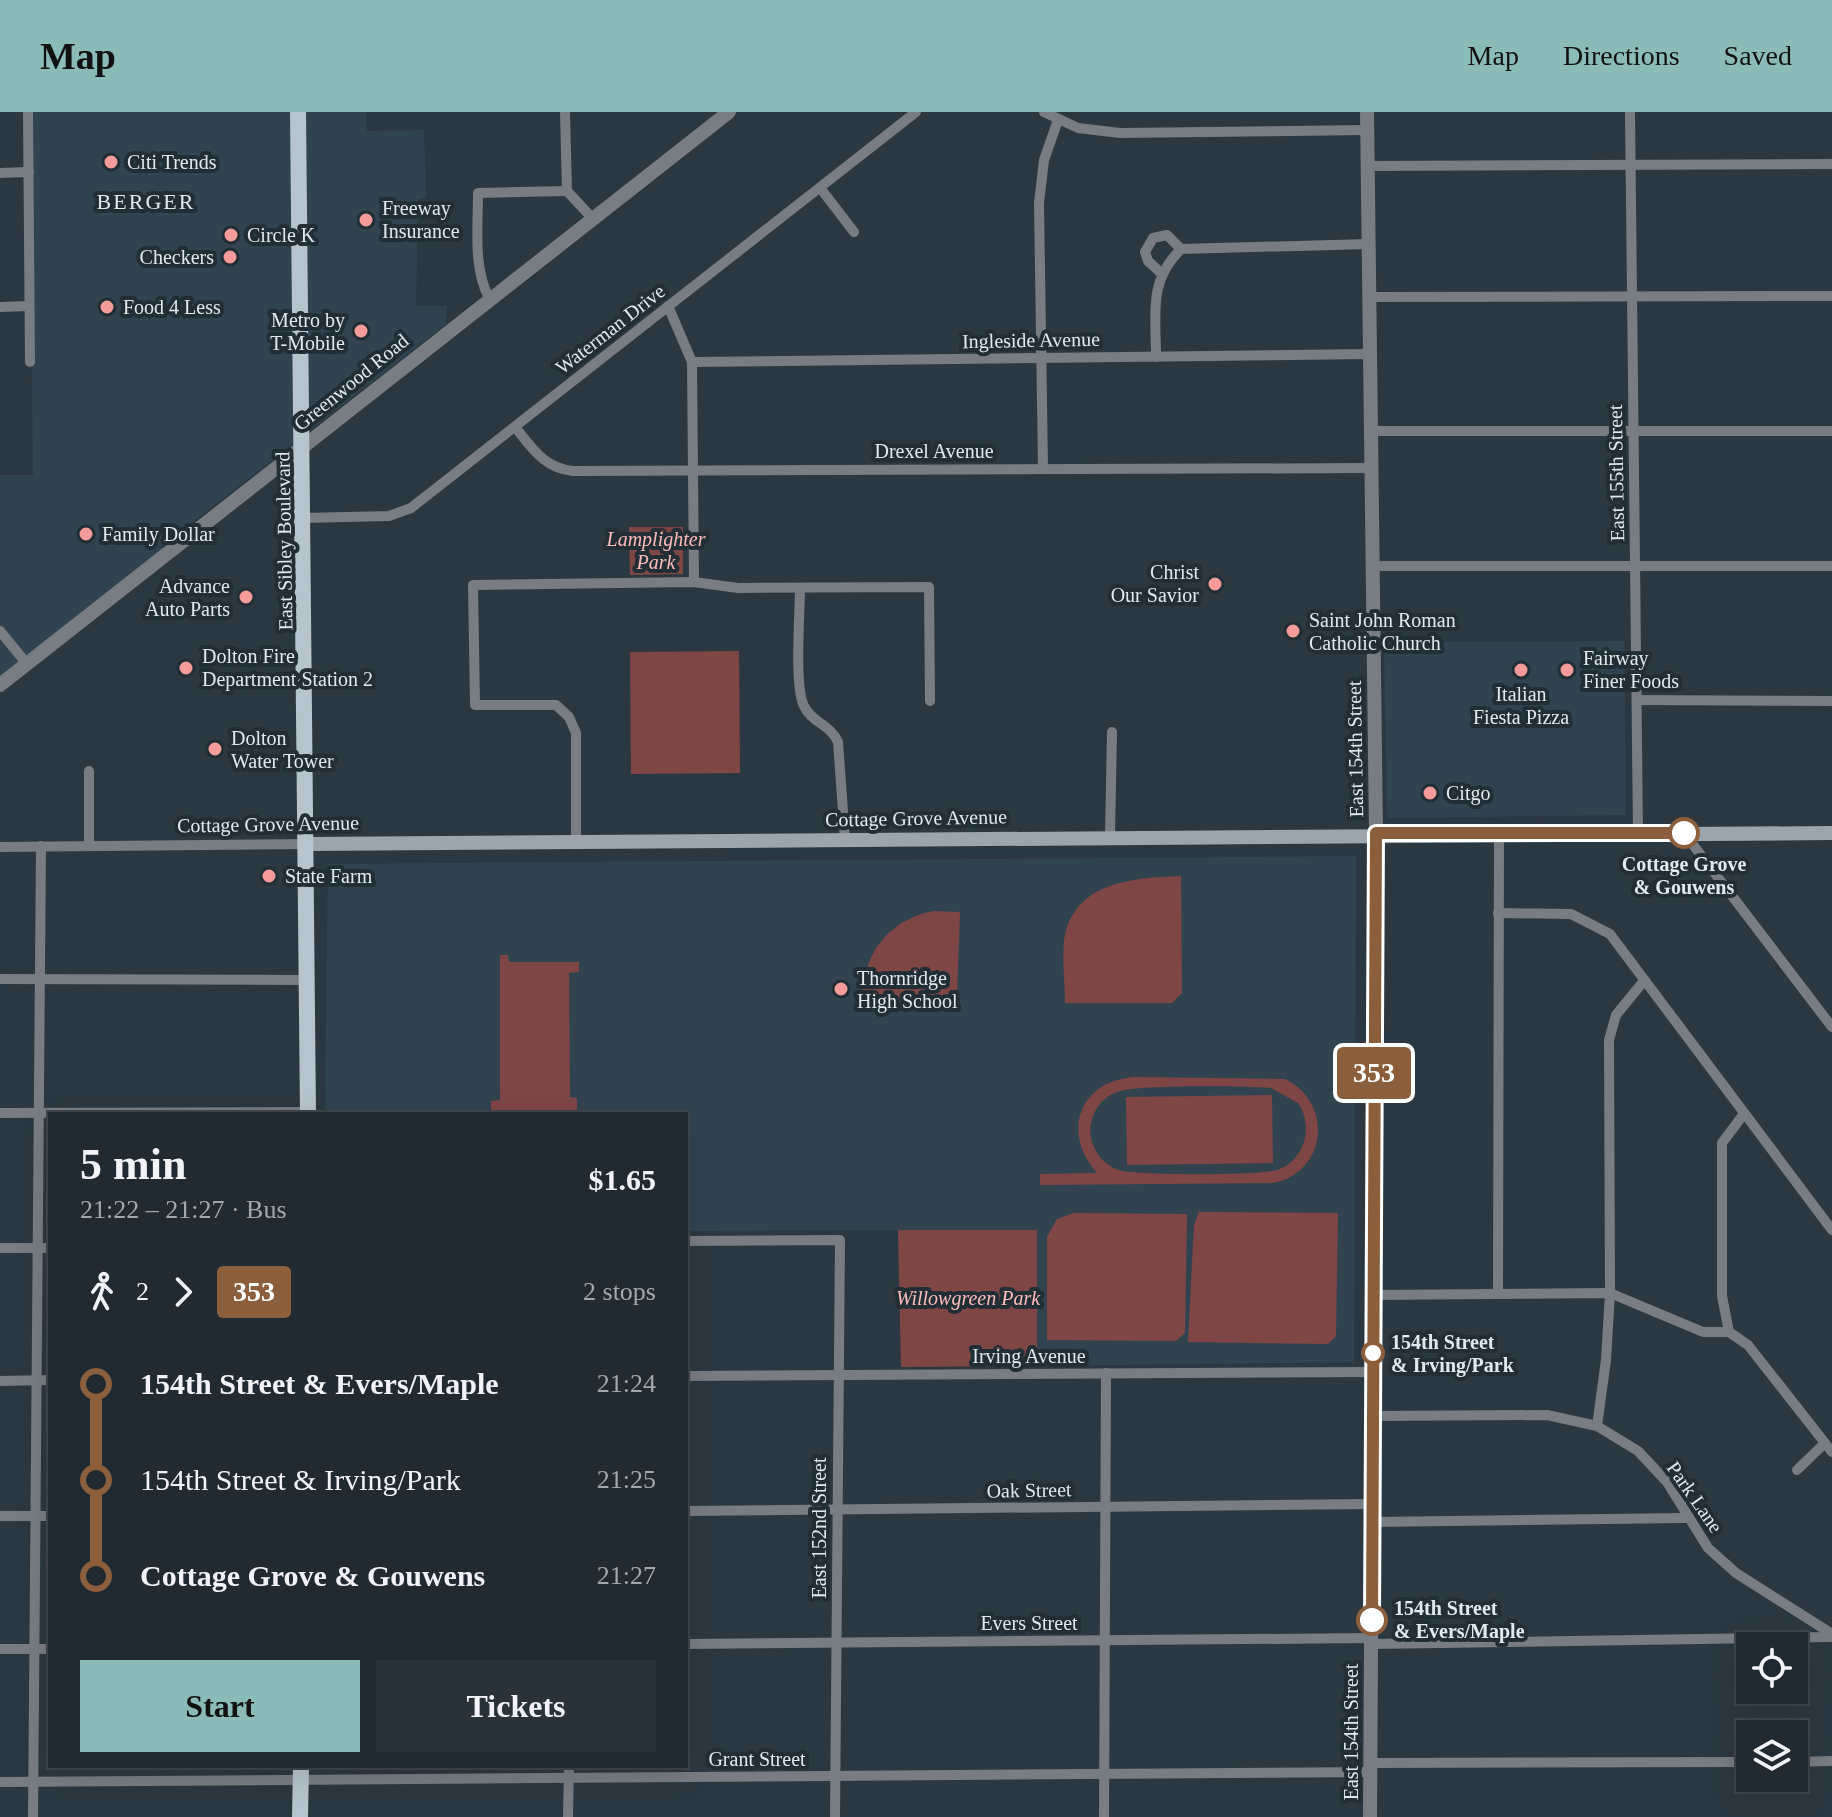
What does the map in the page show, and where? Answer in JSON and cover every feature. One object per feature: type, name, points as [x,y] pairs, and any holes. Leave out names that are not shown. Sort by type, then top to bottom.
[{"type":"main road","name":"East Sibley Boulevard","points":[[298,112],[306,660],[308,1112]]},
{"type":"main road","name":"Cottage Grove Avenue","points":[[307,844],[1376,833],[1832,833]]},
{"type":"main road","points":[[300,1817],[301,1773]]},
{"type":"street","points":[[28,112],[30,362]]},
{"type":"street","points":[[565,112],[567,191],[594,220]]},
{"type":"street","name":"Greenwood Road","points":[[0,685],[729,112]]},
{"type":"street","name":"Waterman Drive","points":[[304,518],[389,516],[411,508],[916,112]]},
{"type":"street","points":[[1044,112],[1085,130],[1120,133],[1367,130]]},
{"type":"street","name":"East 154th Street","points":[[1367,112],[1376,833],[1370,1817]]},
{"type":"street","name":"East 155th Street","points":[[1630,112],[1638,833]]},
{"type":"street","points":[[1043,468],[1040,180],[1058,120]]},
{"type":"street","points":[[1368,166],[1832,164]]},
{"type":"street","points":[[0,173],[29,172]]},
{"type":"street","points":[[821,189],[854,232]]},
{"type":"street","points":[[489,298],[482,285],[480,266],[478,193],[567,191]]},
{"type":"street","points":[[1161,273],[1148,261],[1145,252],[1153,238],[1167,235],[1181,249]]},
{"type":"street","points":[[1156,357],[1156,293],[1161,273],[1181,249],[1369,244]]},
{"type":"street","points":[[1369,297],[1832,296]]},
{"type":"street","points":[[0,307],[29,306]]},
{"type":"street","points":[[668,306],[692,362],[694,582]]},
{"type":"street","name":"Ingleside Avenue","points":[[692,362],[1370,354]]},
{"type":"street","name":"Drexel Avenue","points":[[515,427],[540,459],[561,470],[1371,468]]},
{"type":"street","points":[[1371,431],[1832,431]]},
{"type":"street","points":[[1373,566],[1832,566]]},
{"type":"street","points":[[576,841],[576,733],[569,717],[556,705],[475,705],[473,585],[694,582],[738,588],[929,587],[930,701]]},
{"type":"street","points":[[800,588],[801,699],[811,716],[834,733],[838,742],[845,839]]},
{"type":"street","points":[[0,631],[27,664]]},
{"type":"street","points":[[208,660],[306,660]]},
{"type":"street","points":[[1637,700],[1832,701]]},
{"type":"street","points":[[1110,836],[1112,732]]},
{"type":"street","points":[[89,771],[89,846]]},
{"type":"street","points":[[1684,833],[1832,1027]]},
{"type":"street","points":[[1498,1294],[1499,834]]},
{"type":"street","name":"Cottage Grove Avenue","points":[[0,847],[307,844]]},
{"type":"street","points":[[33,1817],[41,846]]},
{"type":"street","points":[[1498,913],[1571,914],[1610,934],[1832,1230]]},
{"type":"street","points":[[0,979],[308,980]]},
{"type":"street","points":[[1597,1426],[1606,1360],[1610,1293],[1609,1040],[1616,1015],[1643,982]]},
{"type":"street","points":[[0,1113],[48,1113]]},
{"type":"street","points":[[1729,1332],[1722,1296],[1722,1143],[1743,1115]]},
{"type":"street","name":"East 152nd Street","points":[[688,1241],[840,1240],[835,1817]]},
{"type":"street","points":[[0,1248],[48,1248]]},
{"type":"street","points":[[1373,1295],[1610,1293],[1703,1332],[1729,1332],[1748,1345],[1829,1448],[1797,1470]]},
{"type":"street","name":"Irving Avenue","points":[[688,1376],[1373,1372]]},
{"type":"street","points":[[1104,1817],[1106,1373]]},
{"type":"street","points":[[0,1381],[48,1380]]},
{"type":"street","name":"Park Lane","points":[[1373,1416],[1547,1415],[1597,1426],[1638,1451],[1667,1482],[1686,1518],[1708,1548],[1736,1573],[1832,1636]]},
{"type":"street","name":"Oak Street","points":[[688,1511],[1372,1504]]},
{"type":"street","points":[[0,1516],[48,1516]]},
{"type":"street","points":[[1372,1522],[1686,1518]]},
{"type":"street","name":"Evers Street","points":[[688,1644],[1804,1641],[1832,1636]]},
{"type":"street","points":[[0,1649],[48,1649]]},
{"type":"street","points":[[1808,1762],[1832,1761]]},
{"type":"street","name":"Grant Street","points":[[0,1782],[301,1773],[1104,1774],[1736,1762]]},
{"type":"street","points":[[568,1817],[569,1772]]},
{"type":"shaded area","points":[[29,112],[366,112],[367,131],[424,130],[426,198],[418,199],[416,306],[447,306],[446,324],[161,547],[168,553],[0,685],[0,475],[33,475]]},
{"type":"shaded area","points":[[1624,641],[1626,815],[1387,818],[1384,642]]},
{"type":"shaded area","name":"Thornridge High School","points":[[1356,856],[1354,1362],[1037,1366],[1036,1230],[688,1231],[688,1112],[325,1112],[328,864]]},
{"type":"green space","name":"Lamplighter Park","points":[[629,527],[683,527],[683,574],[630,575]]},
{"type":"green space","points":[[739,651],[740,773],[631,774],[630,652]]},
{"type":"green space","points":[[1181,876],[1182,993],[1172,1003],[1065,1003],[1064,941],[1079,906],[1092,895],[1125,882]]},
{"type":"green space","points":[[933,911],[960,912],[957,996],[948,1007],[860,1006],[866,972],[879,944],[901,924]]},
{"type":"green space","points":[[500,955],[508,955],[509,962],[579,962],[579,972],[569,973],[570,1097],[577,1098],[577,1111],[491,1111],[491,1101],[500,1100]]},
{"type":"green space","points":[[1134,1077],[1285,1079],[1301,1090],[1311,1103],[1317,1119],[1318,1135],[1314,1151],[1305,1165],[1292,1176],[1274,1183],[1040,1185],[1040,1174],[1097,1173],[1086,1158],[1078,1126],[1081,1112],[1089,1099],[1100,1088]],"holes":[[[1192,1086],[1271,1088],[1298,1103],[1305,1122],[1304,1142],[1294,1159],[1277,1170],[1201,1174],[1122,1171],[1107,1164],[1092,1142],[1092,1119],[1099,1106],[1110,1095],[1128,1089]]]},
{"type":"green space","points":[[1272,1095],[1273,1163],[1127,1165],[1126,1097]]},
{"type":"green space","points":[[1199,1212],[1338,1213],[1336,1336],[1328,1344],[1188,1342],[1194,1225]]},
{"type":"green space","points":[[1074,1213],[1187,1214],[1185,1333],[1176,1341],[1047,1340],[1047,1237],[1057,1219]]},
{"type":"green space","name":"Willowgreen Park","points":[[898,1230],[1037,1230],[1037,1366],[901,1367]]},
{"type":"bus line","name":"353","points":[[1372,1620],[1376,833],[1684,833]]},
{"type":"place","name":"Citi Trends","points":[[111,162]]},
{"type":"place","name":"Freeway Insurance","points":[[366,220]]},
{"type":"place","name":"Circle K","points":[[231,235]]},
{"type":"place","name":"Checkers","points":[[230,257]]},
{"type":"place","name":"Food 4 Less","points":[[107,307]]},
{"type":"place","name":"Metro by T-Mobile","points":[[361,331]]},
{"type":"place","name":"Family Dollar","points":[[86,534]]},
{"type":"place","name":"Christ Our Savior","points":[[1215,584]]},
{"type":"place","name":"Advance Auto Parts","points":[[246,597]]},
{"type":"place","name":"Saint John Roman Catholic Church","points":[[1293,631]]},
{"type":"place","name":"Dolton Fire Department Station 2","points":[[186,668]]},
{"type":"place","name":"Italian Fiesta Pizza","points":[[1521,670]]},
{"type":"place","name":"Fairway Finer Foods","points":[[1567,670]]},
{"type":"place","name":"Dolton Water Tower","points":[[215,749]]},
{"type":"place","name":"Citgo","points":[[1430,793]]},
{"type":"place","name":"Cottage Grove & Gouwens","points":[[1684,833]]},
{"type":"place","name":"State Farm","points":[[269,876]]},
{"type":"place","name":"Thornridge High School","points":[[841,989]]},
{"type":"place","name":"154th Street & Irving/Park","points":[[1373,1353]]},
{"type":"place","name":"154th Street & Evers/Maple","points":[[1372,1620]]},
{"type":"district","name":"BERGER","points":[[146,201]]}]
